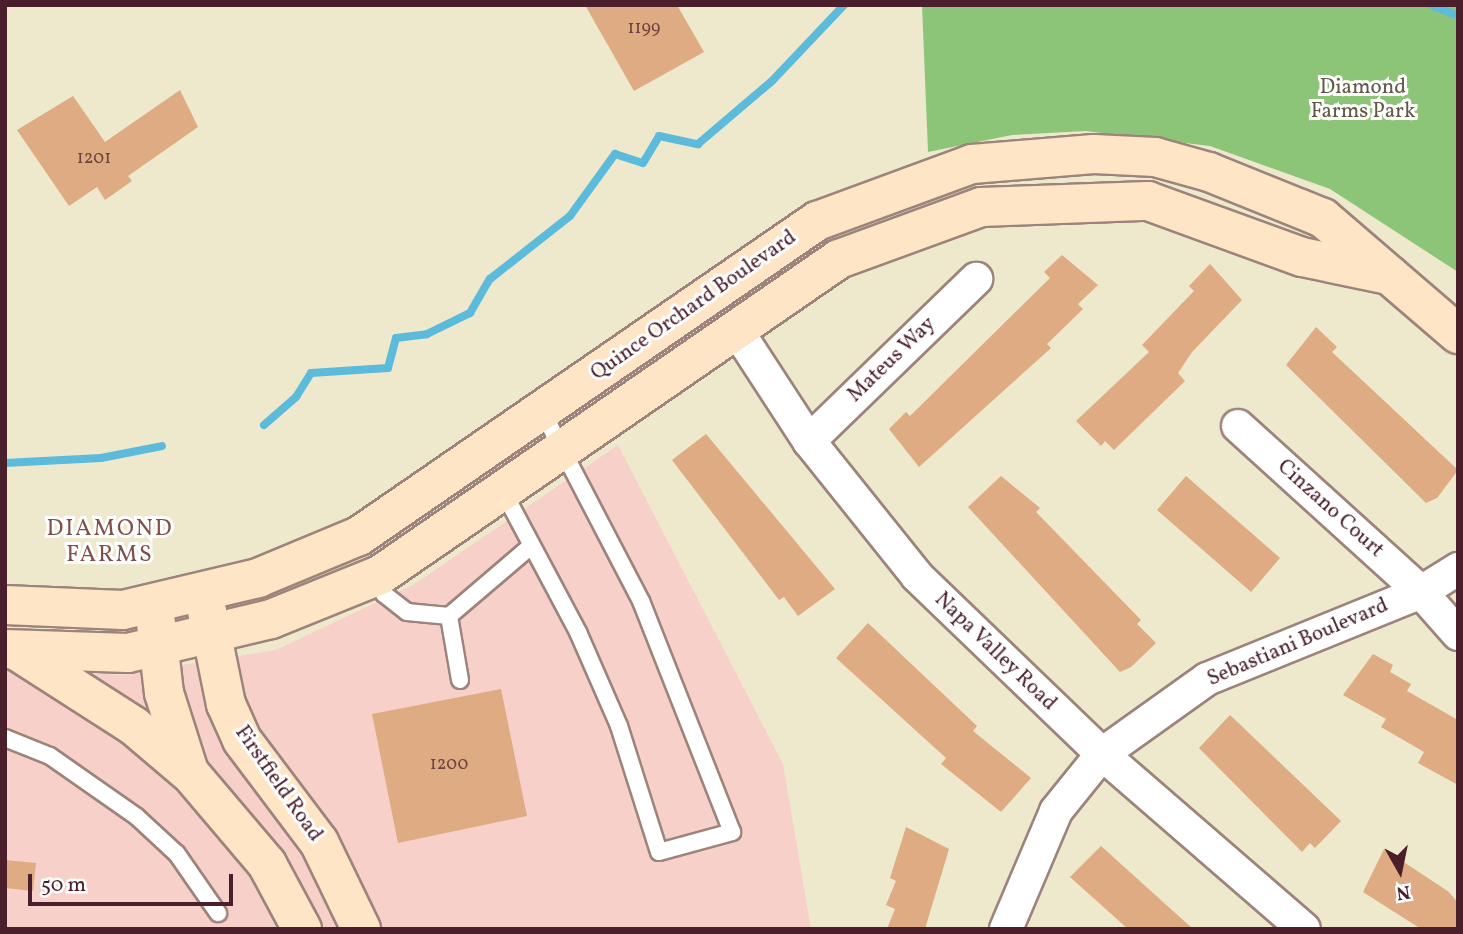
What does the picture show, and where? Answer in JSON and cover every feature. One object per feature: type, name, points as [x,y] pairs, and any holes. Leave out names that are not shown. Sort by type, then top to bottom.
[{"type":"street","name":"Quince Orchard Boulevard","points":[[5,605],[123,610],[204,592],[359,536],[817,221],[972,164],[1094,154],[1155,158],[1323,218],[1397,277],[1458,334]]},
{"type":"street","name":"Quince Orchard Boulevard","points":[[10,650],[128,653],[271,620],[376,576],[839,259],[887,237],[981,206],[1025,200],[1148,201],[1302,257],[1397,277]]},
{"type":"street","name":"Mateus Way","points":[[809,441],[976,279]]},
{"type":"street","name":"Napa Valley Road","points":[[736,329],[809,441],[917,576],[1101,754],[1304,929]]},
{"type":"street","name":"Cinzano Court","points":[[1238,426],[1421,592],[1458,634]]},
{"type":"street","name":"Sebastiani Boulevard","points":[[1006,929],[1056,811],[1101,754],[1207,679],[1421,592],[1458,569]]},
{"type":"street","name":"Firstfield Road","points":[[204,592],[226,704],[242,740],[319,842],[361,929]]},
{"type":"street","points":[[151,603],[161,646],[164,693],[188,772]]},
{"type":"street","points":[[10,650],[123,718],[188,772],[267,864],[302,929]]},
{"type":"lane","points":[[503,491],[619,726],[659,852],[732,832],[641,601],[542,411]]},
{"type":"lane","points":[[376,576],[384,594],[407,612],[449,616],[531,547]]},
{"type":"lane","points":[[449,616],[460,680]]},
{"type":"lane","points":[[5,738],[50,756],[137,817],[177,853],[218,913]]},
{"type":"shaded area","points":[[618,445],[783,764],[811,929],[5,929],[5,668],[119,675],[276,650],[413,585]]},
{"type":"green space","name":"Diamond Farms Park","points":[[922,5],[1458,5],[1458,272],[1330,189],[1210,146],[1085,131],[1012,135],[928,152]]},
{"type":"building","points":[[585,5],[677,5],[704,52],[634,91]]},
{"type":"building","points":[[180,90],[198,127],[128,176],[132,181],[105,200],[97,187],[69,206],[17,130],[73,96],[105,142]]},
{"type":"building","points":[[1062,255],[1098,285],[1078,304],[1083,309],[1047,344],[1051,348],[919,467],[889,429],[906,412],[910,416],[1050,278],[1044,272]]},
{"type":"building","points":[[1210,264],[1242,300],[1192,352],[1178,373],[1185,381],[1114,450],[1105,441],[1101,446],[1076,421],[1149,352],[1142,345],[1194,291],[1189,286]]},
{"type":"building","points":[[1316,327],[1337,347],[1332,352],[1458,470],[1437,498],[1426,503],[1286,365]]},
{"type":"building","points":[[706,434],[835,589],[798,616],[784,597],[779,600],[672,460]]},
{"type":"building","points":[[1001,476],[1040,508],[1036,512],[1141,620],[1137,624],[1156,643],[1131,667],[1120,672],[968,507]]},
{"type":"building","points":[[1186,476],[1280,558],[1251,592],[1157,510]]},
{"type":"building","points":[[868,623],[977,726],[973,731],[1031,778],[1001,812],[941,764],[946,758],[836,658]]},
{"type":"building","points":[[1373,654],[1393,665],[1390,672],[1411,684],[1407,691],[1458,720],[1458,785],[1418,763],[1424,752],[1381,727],[1386,719],[1343,695]]},
{"type":"building","points":[[501,689],[527,816],[398,843],[372,714]]},
{"type":"building","points":[[1230,715],[1341,821],[1315,848],[1310,843],[1302,852],[1199,748]]},
{"type":"building","points":[[906,827],[949,849],[925,929],[887,929],[895,909],[886,905],[896,881],[890,878]]},
{"type":"building","points":[[1101,846],[1193,929],[1128,929],[1070,877]]},
{"type":"building","points":[[1384,849],[1449,892],[1458,903],[1458,929],[1421,929],[1363,892]]},
{"type":"building","points":[[5,860],[36,863],[33,891],[5,888]]},
{"type":"waterway","points":[[264,425],[296,397],[311,373],[388,368],[396,338],[427,334],[470,313],[490,279],[570,216],[615,154],[643,163],[659,136],[698,144],[772,81],[844,5]]},
{"type":"waterway","points":[[1431,5],[1458,16]]},
{"type":"waterway","points":[[5,463],[101,458],[162,446]]},
{"type":"district","name":"DIAMOND FARMS","points":[[110,542]]}]
